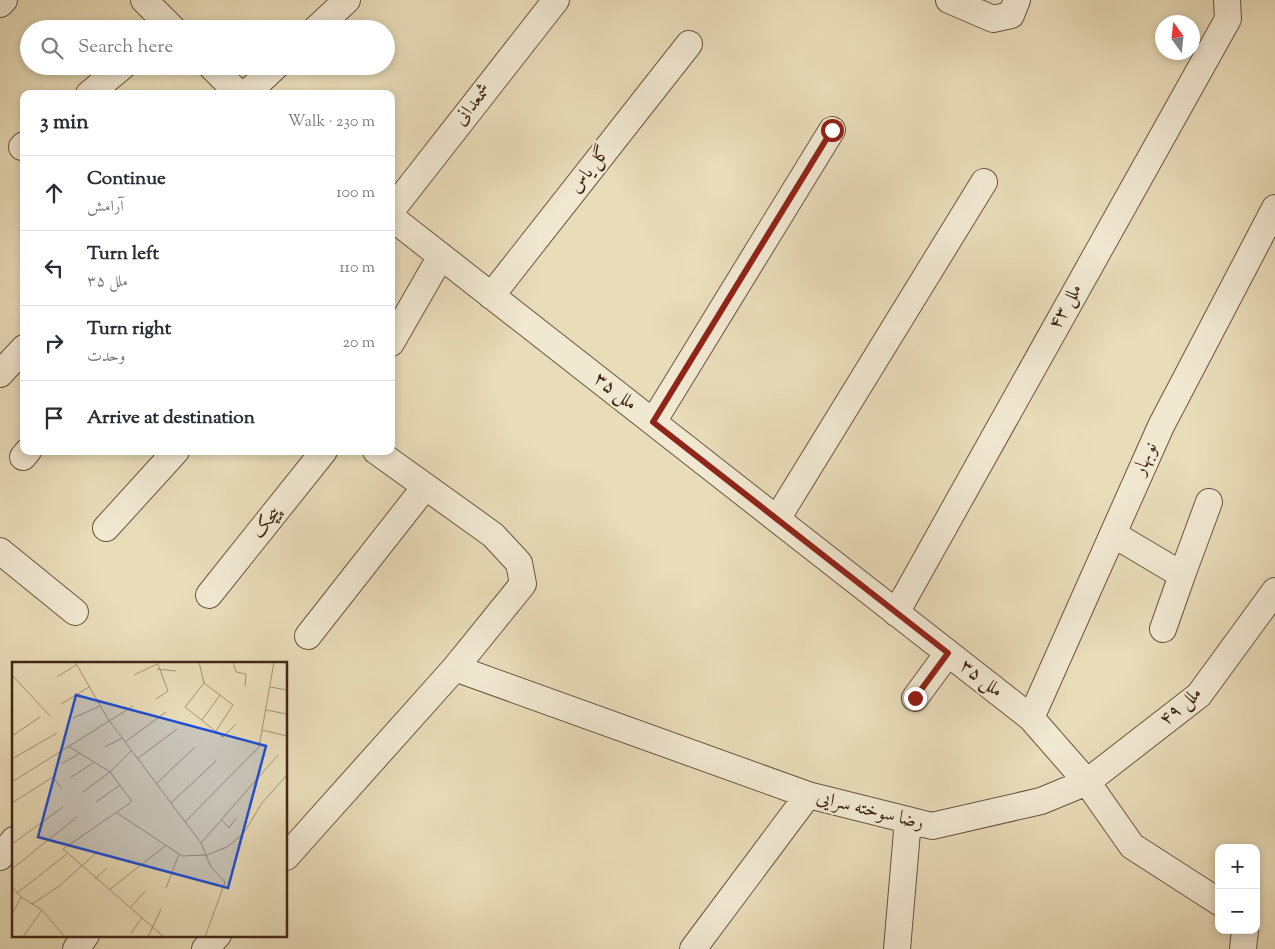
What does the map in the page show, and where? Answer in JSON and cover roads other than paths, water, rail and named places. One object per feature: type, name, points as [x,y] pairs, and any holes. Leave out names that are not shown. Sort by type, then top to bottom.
[{"type":"street","points":[[0,4],[4,0]]},
{"type":"street","points":[[144,0],[164,20]]},
{"type":"street","points":[[326,20],[347,0]]},
{"type":"street","name":"شمعدانی","points":[[395,206],[556,0]]},
{"type":"street","points":[[949,0],[993,19],[1011,15],[1017,0]]},
{"type":"street","name":"ملل ۴۳","points":[[896,612],[1228,20],[1227,0]]},
{"type":"street","name":"گل یاس","points":[[492,296],[689,44]]},
{"type":"street","points":[[94,90],[112,75]]},
{"type":"street","points":[[220,75],[235,90]]},
{"type":"street","points":[[250,90],[266,75]]},
{"type":"street","points":[[653,422],[832,130]]},
{"type":"street","points":[[776,519],[984,182]]},
{"type":"street","name":"نوبهار","points":[[1031,718],[1161,426],[1275,208]]},
{"type":"street","name":"ملل ۳۵","points":[[395,220],[1031,718],[1087,782],[1132,846],[1215,899]]},
{"type":"street","points":[[395,337],[441,256]]},
{"type":"street","points":[[0,374],[20,352]]},
{"type":"street","points":[[106,528],[172,455]]},
{"type":"street","name":"پیچک","points":[[209,595],[321,455]]},
{"type":"street","points":[[288,856],[455,668],[523,584],[519,563],[493,535],[382,455]]},
{"type":"street","points":[[308,636],[426,487]]},
{"type":"street","points":[[1163,629],[1209,502]]},
{"type":"street","points":[[1112,534],[1182,575]]},
{"type":"street","points":[[0,551],[75,612]]},
{"type":"street","name":"ملل ۴۹","points":[[1087,782],[1200,695],[1275,591]]},
{"type":"street","points":[[915,698],[948,653]]},
{"type":"street","points":[[455,668],[808,795]]},
{"type":"street","name":"رضا سوخته سرایی","points":[[693,949],[808,795],[932,826],[1041,801],[1087,782]]},
{"type":"street","points":[[897,949],[908,820]]},
{"type":"street","points":[[0,857],[12,842]]},
{"type":"street","points":[[1243,949],[1244,934]]},
{"type":"street","points":[[76,949],[85,936]]},
{"type":"street","points":[[205,949],[217,936]]}]
